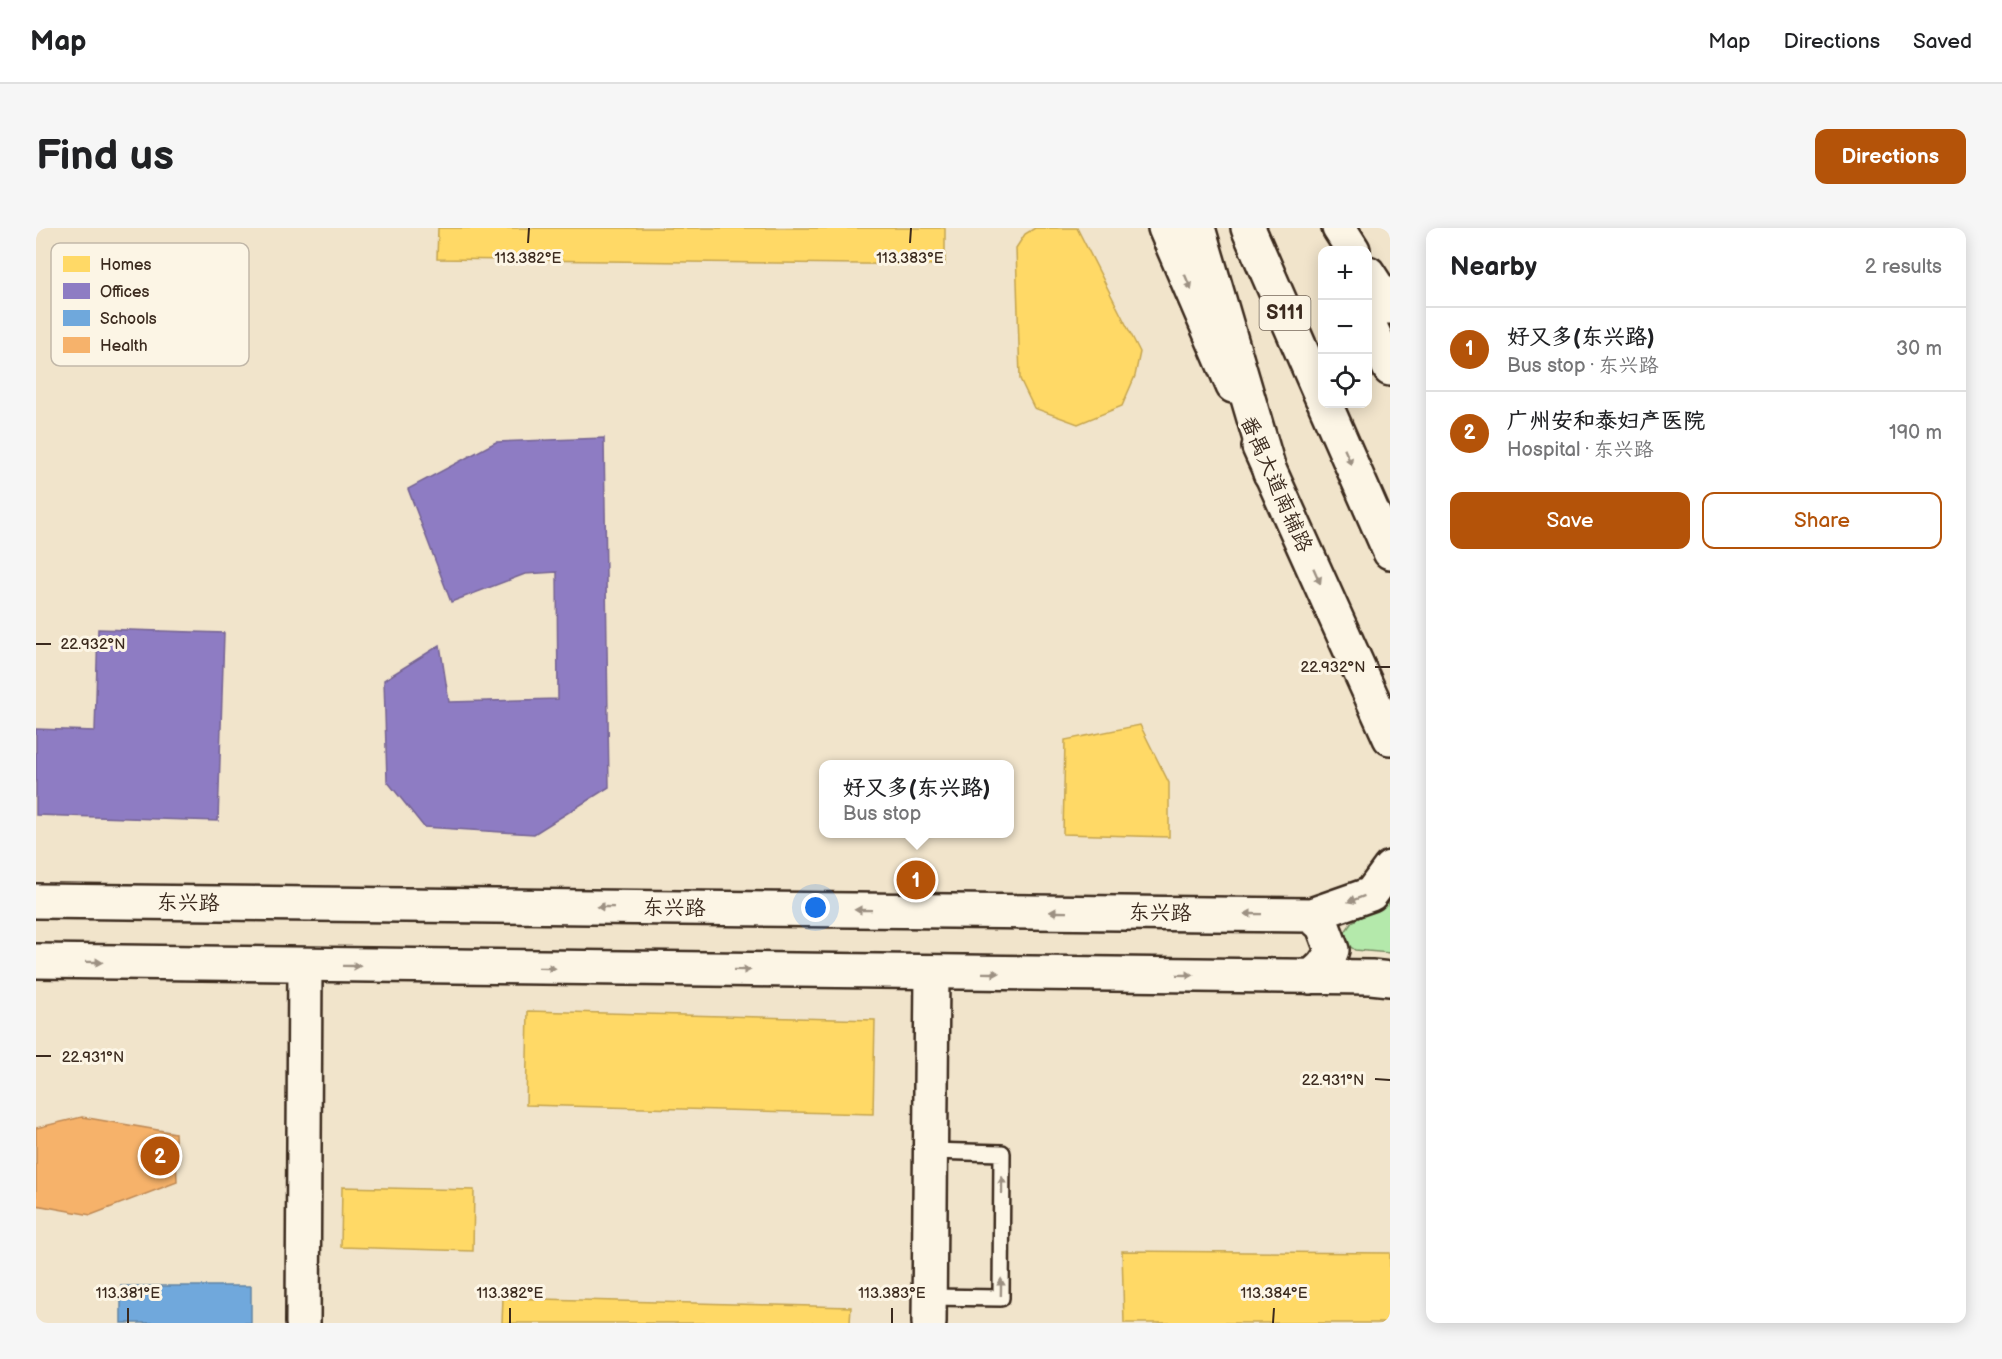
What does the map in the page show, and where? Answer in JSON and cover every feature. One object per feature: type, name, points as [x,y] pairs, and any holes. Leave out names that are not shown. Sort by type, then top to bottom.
[{"type":"main road","name":"番禺大道南辅路","points":[[1165,228],[1270,473],[1390,738]]},
{"type":"main road","points":[[1198,228],[1270,473]]},
{"type":"main road","name":"S111","points":[[1248,228],[1318,387]]},
{"type":"main road","points":[[1323,228],[1332,246]]},
{"type":"main road","points":[[1339,228],[1350,246]]},
{"type":"main road","points":[[1372,279],[1390,307]]},
{"type":"main road","points":[[1372,331],[1390,369]]},
{"type":"main road","points":[[1327,408],[1390,552]]},
{"type":"main road","name":"东兴路","points":[[36,901],[1311,915],[1371,894],[1390,868]]},
{"type":"main road","points":[[1310,976],[1321,969],[1332,950],[1323,926],[1311,915]]},
{"type":"main road","points":[[36,961],[1310,976],[1390,979]]},
{"type":"main road","points":[[303,1323],[305,965]]},
{"type":"main road","points":[[929,1310],[932,972]]},
{"type":"lane","points":[[929,1310],[1001,1298],[1003,1243],[1002,1153],[930,1151]]},
{"type":"green space","points":[[1387,900],[1390,906],[1390,953],[1355,950],[1348,945],[1345,932],[1352,922]]},
{"type":"building: Homes","points":[[438,228],[945,228],[945,265],[437,259]]},
{"type":"building: Homes","points":[[1035,228],[1077,228],[1140,352],[1135,376],[1122,406],[1078,424],[1034,408],[1020,379],[1016,248],[1025,234]]},
{"type":"building: Homes","points":[[1140,725],[1169,783],[1169,837],[1063,834],[1065,740]]},
{"type":"building: Homes","points":[[528,1011],[875,1020],[873,1114],[526,1105]]},
{"type":"building: Homes","points":[[342,1187],[474,1190],[473,1251],[341,1247]]},
{"type":"building: Homes","points":[[1122,1251],[1390,1253],[1390,1323],[1124,1323]]},
{"type":"building: Homes","points":[[503,1298],[851,1307],[850,1323],[502,1323]]},
{"type":"building: Offices","points":[[604,438],[609,787],[534,834],[424,827],[387,781],[384,680],[440,645],[449,702],[558,699],[557,572],[525,574],[451,602],[408,489],[496,442]]},
{"type":"building: Offices","points":[[98,629],[224,633],[218,821],[36,815],[36,729],[95,731]]},
{"type":"building: Schools","points":[[121,1286],[251,1286],[251,1323],[121,1323]]},
{"type":"building: Health","points":[[82,1117],[175,1133],[177,1182],[91,1215],[36,1205],[36,1128]]},
{"type":"place","name":"好又多(东兴路)","points":[[916,880]]},
{"type":"place","name":"广州安和泰妇产医院","points":[[160,1156]]}]
